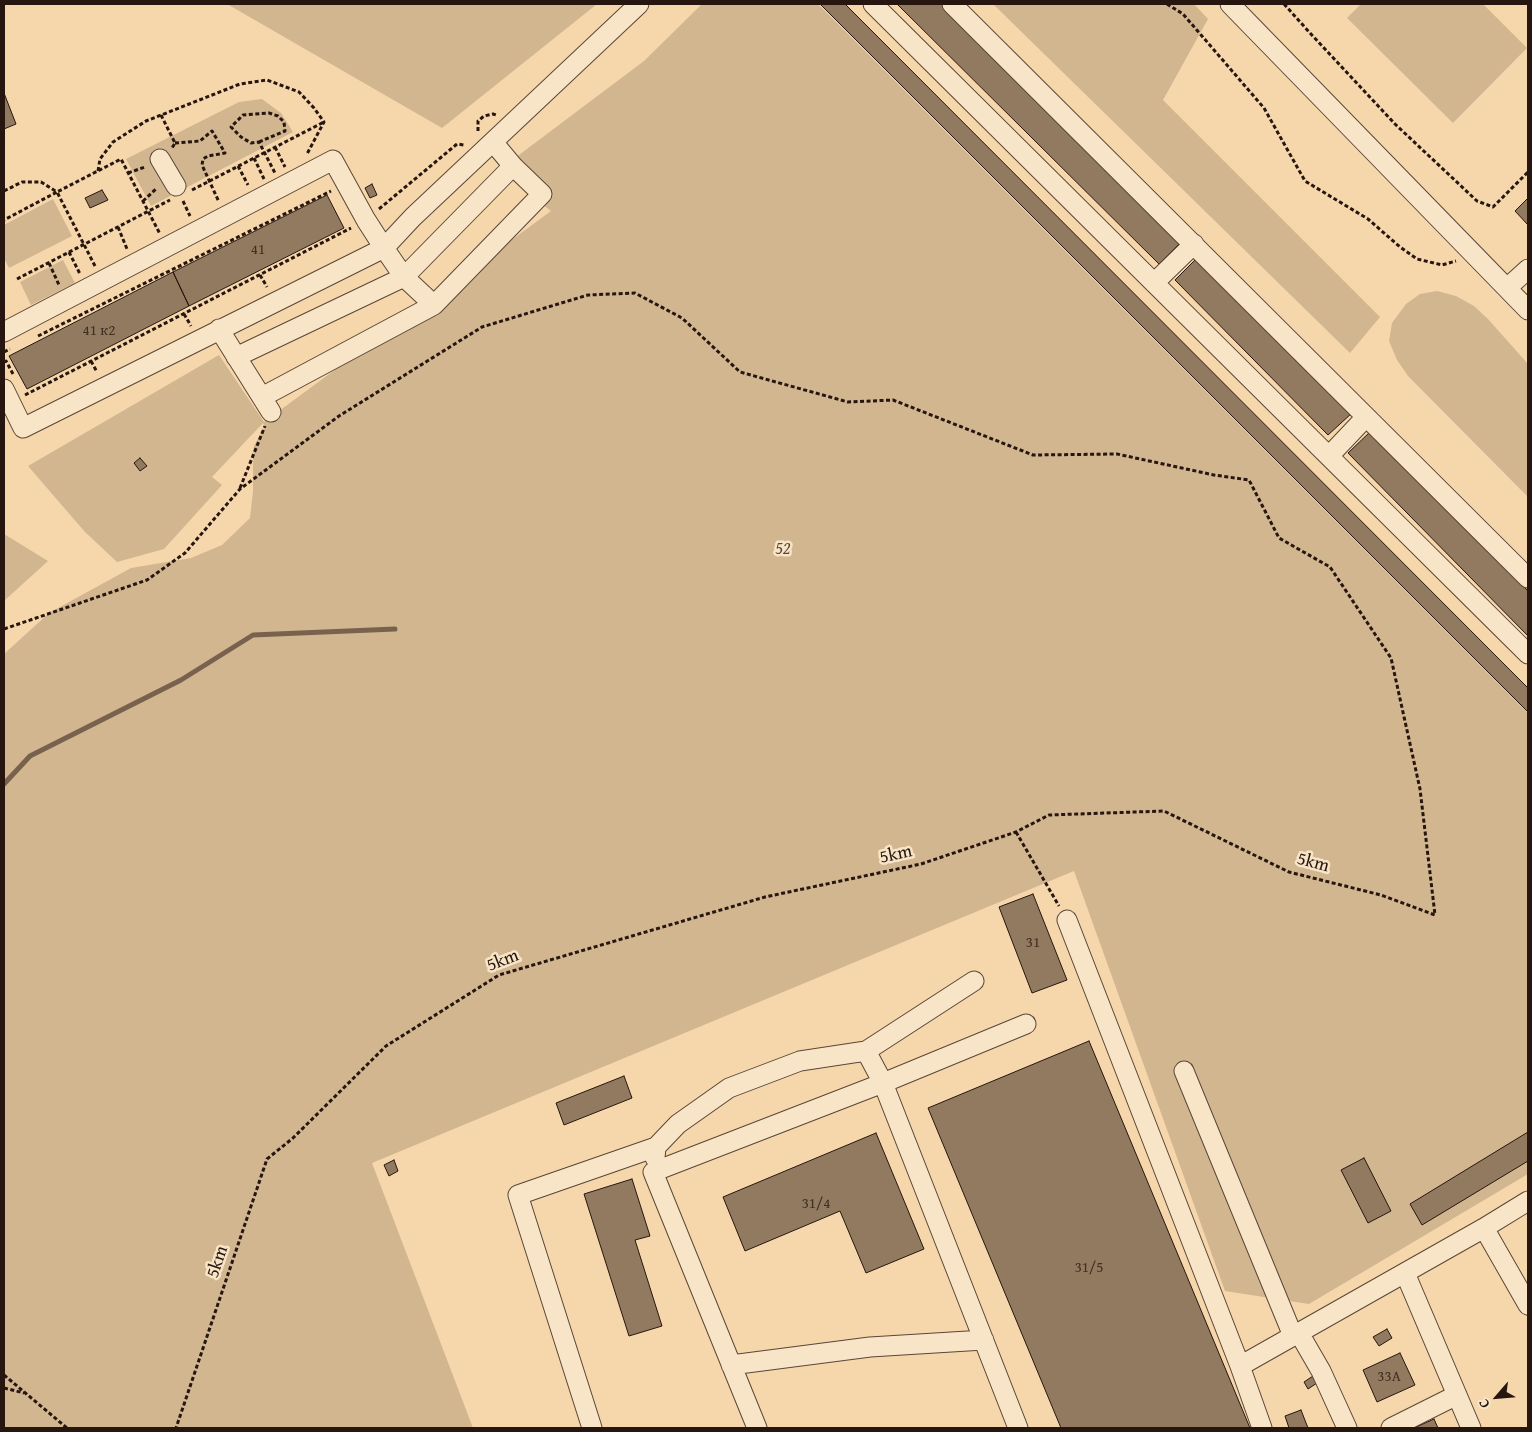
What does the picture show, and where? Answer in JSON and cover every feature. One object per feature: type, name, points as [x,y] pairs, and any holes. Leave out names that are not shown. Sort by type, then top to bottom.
[{"type":"street","points":[[7,396],[23,428],[384,248],[413,217],[639,4]]},
{"type":"street","points":[[873,4],[1528,654]]},
{"type":"street","points":[[952,4],[1528,578]]},
{"type":"street","points":[[1230,4],[1528,310]]},
{"type":"street","points":[[219,329],[266,404],[434,305],[542,194],[513,166],[493,142]]},
{"type":"street","points":[[8,340],[102,281],[334,160],[366,220],[384,248],[404,276],[434,305]]},
{"type":"street","points":[[152,163],[176,186]]},
{"type":"street","points":[[236,357],[404,276],[513,166]]},
{"type":"street","points":[[1154,283],[1194,244]]},
{"type":"street","points":[[1507,288],[1528,269]]},
{"type":"street","points":[[1329,456],[1366,417]]},
{"type":"street","points":[[1067,920],[1240,1366],[1262,1428]]},
{"type":"street","points":[[592,1428],[518,1195],[656,1147],[678,1124],[729,1088],[800,1061],[866,1051],[974,981]]},
{"type":"street","points":[[653,1172],[883,1083],[1026,1024]]},
{"type":"street","points":[[866,1051],[883,1083],[1018,1428]]},
{"type":"street","points":[[1184,1071],[1296,1334],[1321,1371],[1347,1428]]},
{"type":"street","points":[[656,1147],[653,1172],[756,1428]]},
{"type":"street","points":[[1240,1366],[1484,1228],[1528,1201]]},
{"type":"street","points":[[1484,1228],[1528,1305]]},
{"type":"street","points":[[1405,1273],[1471,1428]]},
{"type":"street","points":[[731,1365],[870,1347],[984,1340]]},
{"type":"street","points":[[1391,1428],[1457,1395]]},
{"type":"path","points":[[1167,4],[1183,14],[1264,108],[1305,181],[1368,219],[1417,259],[1442,265],[1476,256]]},
{"type":"path","points":[[1284,4],[1395,124],[1477,201],[1493,207],[1528,172]]},
{"type":"path","points":[[98,171],[100,159],[113,142],[146,121],[240,84],[267,80],[299,92],[324,122],[306,156]]},
{"type":"path","points":[[270,113],[278,116],[284,122],[285,131],[259,142],[251,143],[241,137],[232,127],[243,115],[270,113]]},
{"type":"path","points":[[175,143],[200,141],[212,130],[225,153],[208,156],[203,159],[202,165],[236,238]]},
{"type":"path","points":[[259,142],[293,210]]},
{"type":"path","points":[[7,396],[91,361],[366,220],[457,144],[473,147]]},
{"type":"path","points":[[4,220],[121,159],[176,268]]},
{"type":"path","points":[[128,173],[152,163]]},
{"type":"path","points":[[4,191],[22,182],[41,182],[57,192],[112,300]]},
{"type":"path","points":[[143,201],[156,189]]},
{"type":"path","points":[[36,337],[332,191]]},
{"type":"path","points":[[260,275],[267,287]]},
{"type":"path","name":"5km","points":[[176,1428],[267,1159],[292,1138],[386,1046],[499,974],[765,897],[921,864],[1016,832],[1049,815],[1164,811],[1289,872],[1381,896],[1435,915],[1420,789],[1391,658],[1330,568],[1280,538],[1249,480],[1214,475],[1117,454],[1033,455],[893,400],[848,402],[740,372],[682,318],[635,293],[588,295],[482,327],[339,416],[240,489]]},
{"type":"path","points":[[184,314],[190,326]]},
{"type":"path","points":[[4,352],[8,340]]},
{"type":"path","points":[[91,361],[97,372]]},
{"type":"path","points":[[4,629],[147,580],[185,553],[240,489],[266,404]]},
{"type":"path","points":[[1016,832],[1067,920]]},
{"type":"path","points":[[4,1375],[68,1428]]},
{"type":"path","points":[[4,1388],[27,1394]]},
{"type":"green space","points":[[227,4],[597,4],[442,128]]},
{"type":"green space","name":"52","points":[[702,4],[818,4],[1528,713],[1528,1174],[1309,1304],[1225,1291],[1074,871],[372,1163],[473,1428],[4,1428],[4,654],[49,613],[131,568],[191,558],[222,545],[250,518],[254,446],[265,426],[263,423],[212,477],[222,485],[164,549],[117,562],[85,532],[28,466],[219,355],[264,422],[551,211],[499,170],[644,61]]},
{"type":"green space","points":[[993,4],[1194,4],[1208,19],[1163,100],[1380,317],[1350,353]]},
{"type":"green space","points":[[1361,4],[1483,4],[1527,48],[1453,123],[1347,18]]},
{"type":"green space","points":[[262,99],[281,113],[293,132],[151,206],[126,159],[239,102]]},
{"type":"green space","points":[[53,199],[72,236],[9,268],[4,258],[4,225]]},
{"type":"green space","points":[[63,260],[75,283],[31,305],[20,282]]},
{"type":"green space","points":[[1437,291],[1456,296],[1474,306],[1528,364],[1528,497],[1408,376],[1397,360],[1389,341],[1392,323],[1406,304],[1420,294]]},
{"type":"green space","points":[[4,534],[48,561],[4,601]]},
{"type":"building","points":[[820,4],[845,4],[1528,688],[1528,712]]},
{"type":"building","points":[[897,4],[944,4],[1182,241],[1159,264]]},
{"type":"building","points":[[4,93],[16,124],[4,129]]},
{"type":"building","points":[[372,184],[377,195],[370,198],[365,188]]},
{"type":"building","points":[[102,190],[108,200],[90,208],[85,198]]},
{"type":"building","points":[[327,195],[344,228],[189,306],[173,272]]},
{"type":"building","points":[[1528,198],[1528,225],[1515,211]]},
{"type":"building","points":[[1198,257],[1352,413],[1328,435],[1175,280]]},
{"type":"building","points":[[173,272],[189,306],[27,389],[9,356]]},
{"type":"building","points":[[1371,431],[1528,591],[1528,636],[1348,453]]},
{"type":"building","points":[[140,458],[147,466],[140,471],[134,463]]},
{"type":"building","points":[[1033,894],[1067,980],[1032,993],[999,907]]},
{"type":"building","points":[[1089,1041],[1250,1428],[1061,1428],[928,1108]]},
{"type":"building","points":[[624,1076],[632,1098],[564,1125],[556,1103]]},
{"type":"building","points":[[1528,1132],[1528,1161],[1422,1225],[1410,1204]]},
{"type":"building","points":[[876,1133],[924,1249],[866,1273],[840,1211],[745,1251],[723,1197]]},
{"type":"building","points":[[1364,1158],[1391,1211],[1368,1223],[1341,1170]]},
{"type":"building","points":[[394,1160],[398,1171],[389,1176],[384,1165]]},
{"type":"building","points":[[632,1179],[650,1236],[635,1240],[662,1326],[629,1336],[584,1194]]},
{"type":"building","points":[[1387,1329],[1392,1338],[1379,1346],[1373,1337]]},
{"type":"building","points":[[1400,1353],[1415,1385],[1377,1402],[1363,1370]]},
{"type":"building","points":[[1316,1374],[1320,1381],[1308,1389],[1304,1382]]},
{"type":"building","points":[[1301,1410],[1308,1428],[1289,1428],[1285,1416]]},
{"type":"building","points":[[1434,1419],[1438,1428],[1414,1428]]},
{"type":"waterway","points":[[4,784],[30,756],[181,680],[253,635],[395,629]]}]
